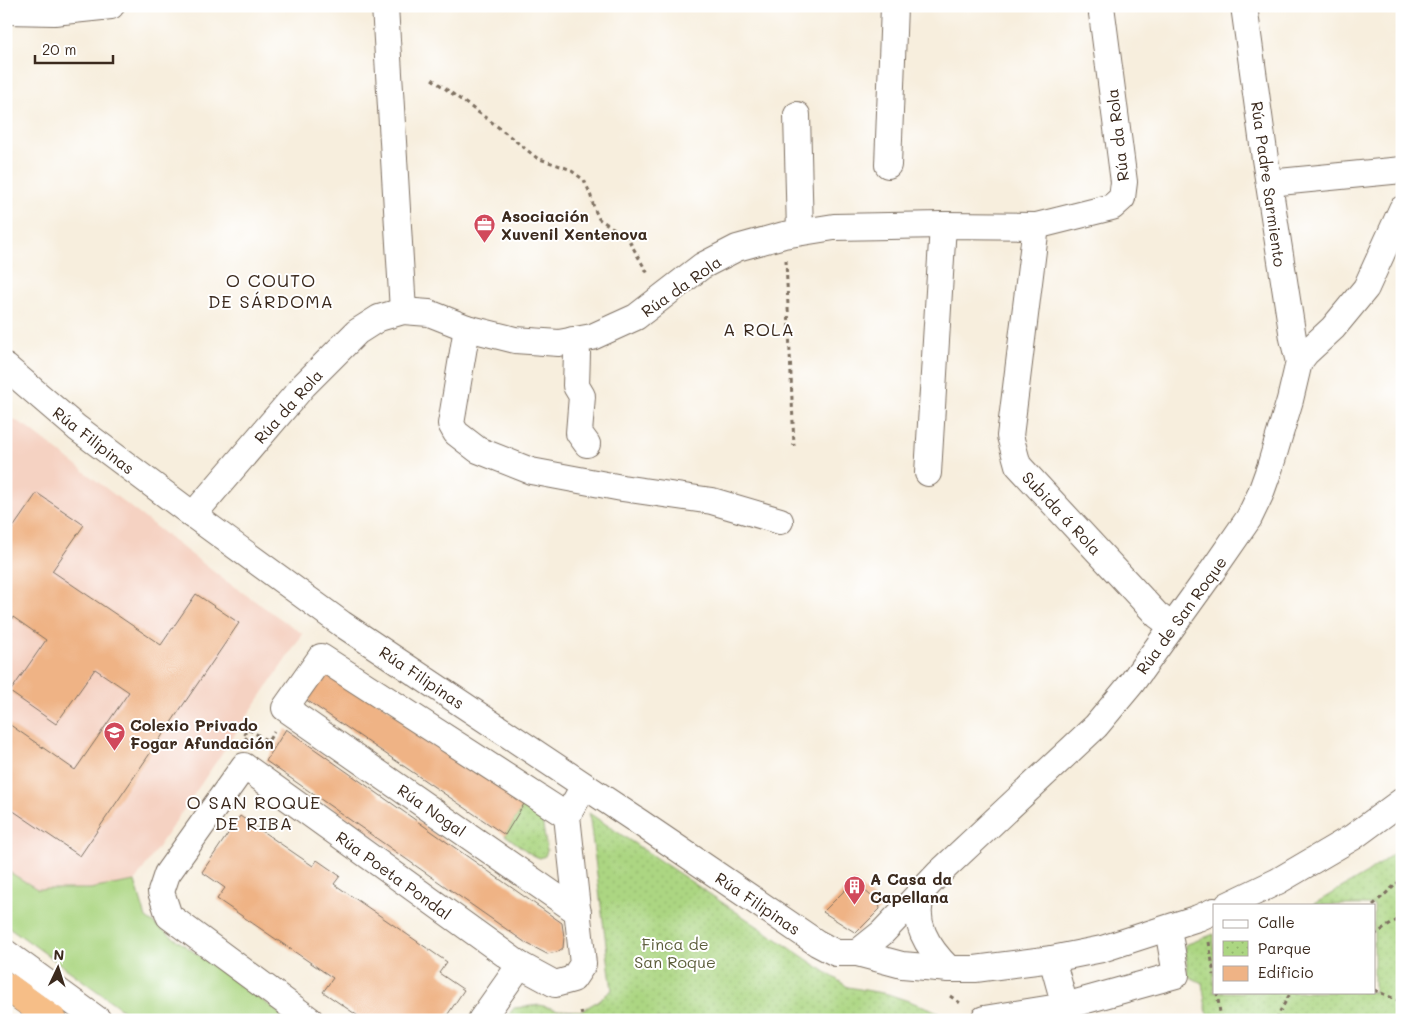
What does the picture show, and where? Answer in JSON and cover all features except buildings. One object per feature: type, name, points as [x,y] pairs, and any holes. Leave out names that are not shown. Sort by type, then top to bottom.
[{"type":"highway","points":[[6,986],[53,1020]]},
{"type":"street","points":[[6,11],[54,12],[111,6]]},
{"type":"street","points":[[385,6],[402,311]]},
{"type":"street","points":[[888,165],[894,6]]},
{"type":"street","name":"Rúa da Rola","points":[[193,515],[304,385],[357,332],[379,318],[402,311],[429,313],[467,328],[515,340],[559,343],[592,337],[636,317],[702,266],[737,248],[793,242],[834,226],[1036,226],[1112,208],[1122,198],[1124,182],[1101,6]]},
{"type":"street","name":"Rúa Padre Sarmiento","points":[[1244,6],[1268,183],[1293,338],[1299,362]]},
{"type":"street","points":[[793,242],[797,114]]},
{"type":"street","points":[[1268,183],[1402,170]]},
{"type":"street","name":"Rúa de San Roque","points":[[857,953],[882,933],[939,873],[1096,726],[1131,684],[1236,539],[1249,518],[1260,495],[1286,414],[1299,362],[1333,328],[1366,288],[1402,209]]},
{"type":"street","points":[[928,473],[943,225]]},
{"type":"street","name":"Subida á Rola","points":[[1036,226],[1010,436],[1018,466],[1157,615],[1172,626]]},
{"type":"street","points":[[467,328],[451,424],[456,433],[478,450],[531,471],[622,488],[712,501],[780,521]]},
{"type":"street","points":[[573,340],[577,353],[576,386],[582,396],[579,433],[587,444]]},
{"type":"street","name":"Rúa Filipinas","points":[[6,367],[77,428],[342,624],[639,822],[817,944],[836,954],[857,953],[902,965],[975,969],[1052,959],[1102,949],[1168,929],[1213,911]]},
{"type":"street","name":"Rúa Nogal","points":[[567,816],[321,657],[285,708],[578,912]]},
{"type":"street","name":"Rúa Poeta Pondal","points":[[310,1020],[169,916],[161,892],[168,874],[244,766],[520,965],[555,984],[573,979],[583,964],[567,816]]},
{"type":"street","points":[[567,816],[584,786]]},
{"type":"street","points":[[1230,904],[1278,882],[1353,837],[1402,801]]},
{"type":"street","points":[[923,891],[918,901],[921,932],[929,946],[949,969]]},
{"type":"street","points":[[985,1019],[1065,1006],[1176,975],[1168,929]]},
{"type":"street","points":[[6,953],[98,1020]]},
{"type":"street","points":[[1052,959],[1065,1006]]},
{"type":"street","points":[[481,1020],[520,965]]},
{"type":"path","points":[[432,79],[537,158],[569,169],[584,180],[599,219],[627,237],[651,279]]},
{"type":"path","points":[[793,242],[794,446]]},
{"type":"path","points":[[250,741],[243,736],[248,729],[268,741]]},
{"type":"path","points":[[1374,904],[1402,879]]},
{"type":"path","points":[[1397,882],[1402,889]]},
{"type":"path","points":[[1376,934],[1402,917]]},
{"type":"path","points":[[1209,940],[1213,968]]},
{"type":"path","points":[[1376,991],[1402,1002]]},
{"type":"path","points":[[1217,994],[1221,1020]]},
{"type":"path","points":[[1277,1020],[1279,1012],[1290,994]]},
{"type":"path","points":[[581,1011],[583,1020]]},
{"type":"shaded area","name":"Colexio Privado Fogar Afundación","points":[[6,415],[27,427],[223,579],[303,634],[135,881],[90,889],[37,889],[6,870]]},
{"type":"green space","points":[[527,799],[540,807],[547,851],[545,856],[540,858],[532,855],[505,835]]},
{"type":"green space","name":"Finca de San Roque","points":[[589,813],[848,987],[888,994],[929,1008],[953,1020],[504,1020],[514,1008],[540,1005],[558,1010],[581,1011],[612,990]]},
{"type":"green space","points":[[1402,847],[1402,872],[1400,874],[1402,877],[1402,1020],[1208,1020],[1202,983],[1188,976],[1185,945],[1213,934],[1213,994],[1376,994],[1376,904],[1314,904],[1367,873]]},
{"type":"green space","points":[[6,870],[37,889],[90,889],[135,881],[146,918],[290,1020],[137,1020],[6,925]]},
{"type":"place","name":"Asociación Xuvenil Xentenova","points":[[485,243]]},
{"type":"place","name":"Colexio Privado Fogar Afundación","points":[[114,752]]},
{"type":"place","name":"A Casa da Capellana","points":[[854,906]]},
{"type":"district","name":"O COUTO DE SÁRDOMA","points":[[271,290]]},
{"type":"district","name":"A ROLA","points":[[759,329]]},
{"type":"district","name":"O SAN ROQUE DE RIBA","points":[[254,812]]}]
